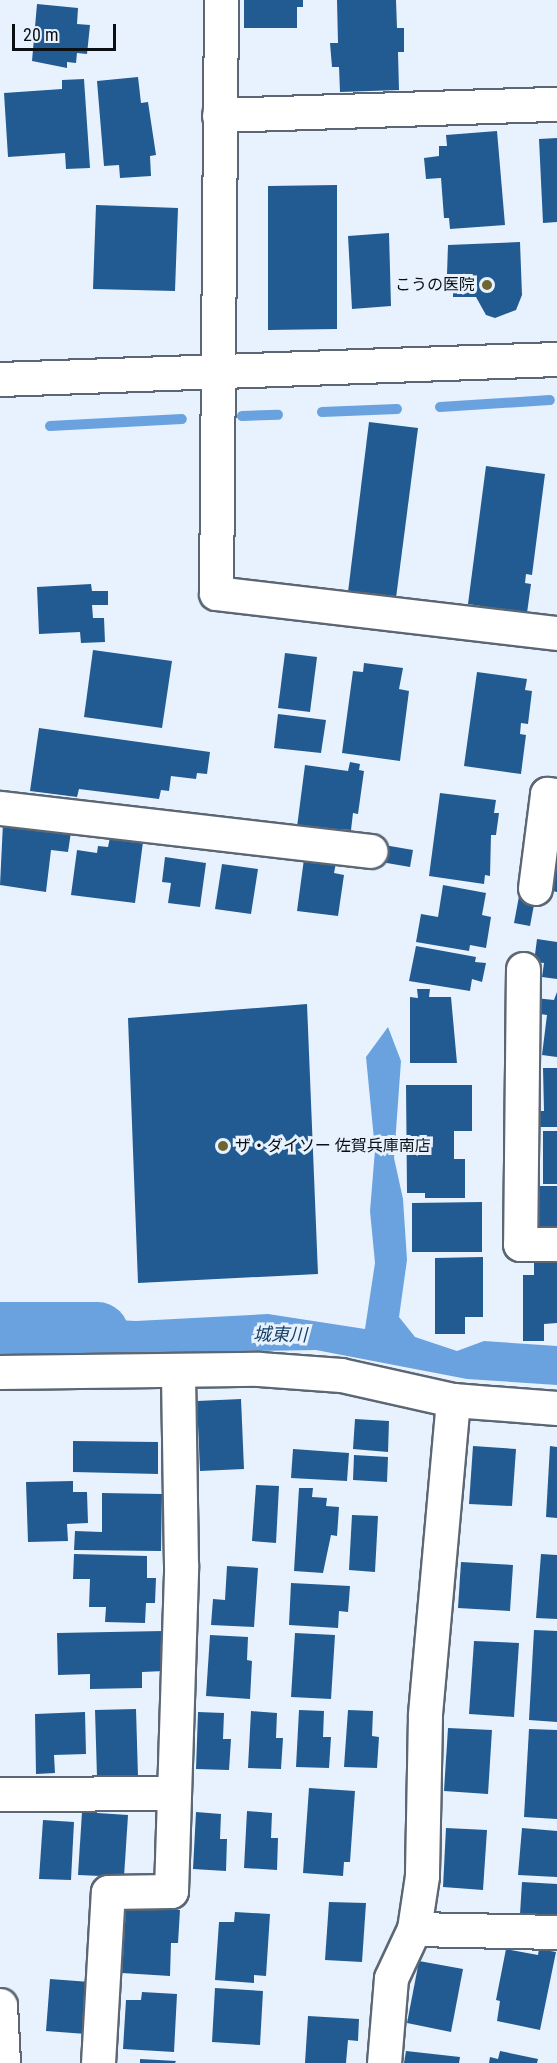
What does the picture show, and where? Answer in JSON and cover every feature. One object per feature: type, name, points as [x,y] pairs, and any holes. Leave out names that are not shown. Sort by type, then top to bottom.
[{"type":"street","points":[[221,0],[216,593],[557,633]]},
{"type":"street","points":[[219,115],[557,104]]},
{"type":"street","points":[[0,379],[557,359]]},
{"type":"street","points":[[535,888],[547,794],[557,795]]},
{"type":"street","points":[[0,808],[372,851]]},
{"type":"street","points":[[523,969],[520,1244],[557,1244]]},
{"type":"street","points":[[0,1372],[259,1369],[341,1375],[453,1400],[557,1408]]},
{"type":"street","points":[[98,2063],[108,1892],[171,1891],[181,1565],[178,1371]]},
{"type":"street","points":[[384,2063],[392,1978],[414,1929],[422,1876],[425,1716],[453,1400]]},
{"type":"street","points":[[0,1794],[174,1793]]},
{"type":"street","points":[[414,1929],[557,1932]]},
{"type":"street","points":[[0,2005],[3,2063]]},
{"type":"water","points":[[388,1027],[401,1061],[394,1158],[403,1199],[407,1260],[399,1317],[415,1337],[457,1351],[484,1341],[557,1346],[557,1385],[467,1379],[316,1350],[106,1353],[36,1351],[11,1345],[11,1309],[56,1317],[136,1321],[268,1314],[365,1329],[375,1263],[370,1211],[375,1150],[366,1057]]},
{"type":"building","points":[[244,0],[303,0],[303,7],[297,7],[297,28],[244,28]]},
{"type":"building","points":[[337,0],[396,0],[397,28],[404,28],[404,52],[398,52],[399,90],[340,92],[339,67],[332,67],[330,43],[338,43]]},
{"type":"building","points":[[37,4],[78,8],[77,24],[90,25],[87,54],[77,53],[76,63],[67,62],[67,68],[32,61]]},
{"type":"building","points":[[138,77],[141,103],[148,102],[156,155],[150,156],[151,176],[120,178],[119,165],[104,166],[97,81]]},
{"type":"building","points":[[84,79],[90,168],[66,169],[65,153],[8,157],[4,93],[62,89],[62,80]]},
{"type":"building","points":[[497,131],[505,225],[450,229],[449,218],[444,218],[441,178],[426,179],[424,158],[439,156],[439,146],[447,146],[446,135]]},
{"type":"building","points":[[557,138],[557,222],[543,223],[539,139]]},
{"type":"building","points":[[337,185],[337,329],[268,330],[268,186]]},
{"type":"building","points":[[96,205],[178,208],[175,291],[93,289]]},
{"type":"building","points":[[389,233],[391,306],[352,309],[348,236]]},
{"type":"building","name":"こうの医院","points":[[520,242],[522,295],[516,310],[495,318],[486,315],[476,297],[453,297],[453,274],[447,274],[448,245]]},
{"type":"building","points":[[369,422],[418,428],[396,598],[348,592]]},
{"type":"building","points":[[486,466],[545,474],[532,575],[526,574],[525,583],[531,584],[527,613],[468,604]]},
{"type":"building","points":[[91,584],[92,591],[108,591],[108,605],[92,605],[93,618],[104,618],[105,642],[81,643],[80,632],[39,634],[37,587]]},
{"type":"building","points":[[93,650],[172,661],[162,728],[84,717]]},
{"type":"building","points":[[285,653],[317,657],[310,712],[278,708]]},
{"type":"building","points":[[364,663],[403,668],[399,689],[409,691],[400,761],[342,753],[353,671],[363,672]]},
{"type":"building","points":[[477,672],[527,679],[525,690],[532,691],[528,724],[521,723],[520,734],[526,735],[521,774],[464,766]]},
{"type":"building","points":[[278,714],[326,720],[321,753],[274,748]]},
{"type":"building","points":[[39,728],[210,752],[207,774],[197,773],[196,779],[171,776],[169,791],[161,790],[159,799],[79,789],[77,797],[30,791]]},
{"type":"building","points":[[350,762],[360,764],[359,770],[364,771],[358,814],[353,813],[351,830],[297,827],[305,765],[348,771]]},
{"type":"building","points":[[440,793],[496,800],[494,813],[499,813],[496,835],[491,835],[490,876],[485,875],[484,884],[429,876]]},
{"type":"building","points":[[3,823],[71,832],[68,852],[51,850],[46,892],[0,885]]},
{"type":"building","points":[[557,831],[557,892],[548,890]]},
{"type":"building","points":[[110,837],[143,842],[135,903],[71,895],[77,850],[97,853],[98,846],[108,847]]},
{"type":"building","points":[[384,845],[413,850],[410,867],[381,862]]},
{"type":"building","points":[[165,857],[206,863],[200,907],[168,903],[171,883],[162,882]]},
{"type":"building","points":[[304,859],[336,863],[334,873],[344,875],[338,916],[297,911]]},
{"type":"building","points":[[222,864],[258,869],[251,914],[215,909]]},
{"type":"building","points":[[443,885],[486,893],[482,915],[491,917],[486,948],[470,945],[469,951],[416,942],[421,914],[438,917]]},
{"type":"building","points":[[520,891],[536,894],[530,926],[514,923]]},
{"type":"building","points":[[537,939],[557,942],[557,979],[542,977],[544,963],[534,962]]},
{"type":"building","points":[[416,946],[476,957],[475,962],[486,963],[482,982],[472,979],[470,991],[409,981]]},
{"type":"building","points":[[417,989],[430,989],[429,997],[451,997],[457,1063],[410,1063],[410,997],[418,998]]},
{"type":"building","points":[[557,992],[557,1057],[542,1055],[547,1015],[533,1013],[535,998],[554,1000]]},
{"type":"building","name":"ザ・ダイソー 佐賀兵庫南店","points":[[307,1004],[318,1274],[138,1283],[128,1018]]},
{"type":"building","points":[[543,1068],[557,1068],[557,1127],[535,1127],[534,1111],[544,1111]]},
{"type":"building","points":[[406,1085],[472,1085],[472,1131],[454,1131],[454,1159],[465,1159],[465,1198],[425,1198],[425,1193],[407,1193]]},
{"type":"building","points":[[543,1131],[557,1131],[557,1184],[543,1184]]},
{"type":"building","points":[[527,1186],[557,1186],[557,1230],[528,1230]]},
{"type":"building","points":[[482,1202],[482,1252],[412,1252],[412,1203]]},
{"type":"building","points":[[483,1257],[483,1317],[465,1317],[465,1334],[435,1334],[435,1258]]},
{"type":"building","points":[[534,1261],[557,1261],[557,1323],[544,1324],[544,1341],[523,1341],[523,1275],[534,1275]]},
{"type":"building","points":[[241,1399],[244,1469],[200,1471],[197,1401]]},
{"type":"building","points":[[355,1419],[389,1421],[388,1452],[353,1449]]},
{"type":"building","points":[[73,1441],[158,1442],[158,1474],[73,1472]]},
{"type":"building","points":[[473,1446],[516,1449],[512,1506],[469,1504]]},
{"type":"building","points":[[550,1446],[557,1447],[557,1518],[546,1517]]},
{"type":"building","points":[[293,1449],[349,1453],[347,1481],[291,1478]]},
{"type":"building","points":[[354,1455],[388,1457],[387,1482],[353,1480]]},
{"type":"building","points":[[73,1481],[73,1492],[87,1492],[88,1523],[67,1524],[68,1541],[28,1542],[26,1482]]},
{"type":"building","points":[[256,1485],[279,1486],[276,1543],[252,1541]]},
{"type":"building","points":[[299,1488],[313,1488],[312,1497],[327,1498],[326,1506],[339,1507],[337,1536],[331,1535],[323,1573],[294,1571]]},
{"type":"building","points":[[102,1493],[162,1494],[161,1551],[74,1550],[75,1531],[102,1532]]},
{"type":"building","points":[[352,1515],[378,1516],[375,1572],[349,1570]]},
{"type":"building","points":[[74,1554],[147,1556],[147,1578],[156,1578],[155,1603],[146,1603],[145,1623],[105,1622],[106,1607],[89,1607],[90,1579],[73,1579]]},
{"type":"building","points":[[541,1554],[557,1555],[557,1619],[536,1618]]},
{"type":"building","points":[[461,1562],[513,1565],[510,1611],[458,1608]]},
{"type":"building","points":[[227,1566],[258,1568],[254,1627],[211,1625],[213,1599],[225,1600]]},
{"type":"building","points":[[291,1583],[350,1586],[348,1612],[339,1611],[338,1628],[289,1625]]},
{"type":"building","points":[[534,1630],[557,1631],[557,1722],[529,1720]]},
{"type":"building","points":[[163,1631],[164,1671],[142,1672],[142,1688],[90,1689],[90,1674],[58,1675],[57,1633]]},
{"type":"building","points":[[295,1633],[335,1635],[331,1699],[291,1697]]},
{"type":"building","points":[[210,1635],[248,1637],[247,1660],[252,1661],[250,1699],[206,1696]]},
{"type":"building","points":[[474,1641],[519,1643],[514,1717],[469,1714]]},
{"type":"building","points":[[136,1709],[138,1777],[97,1777],[95,1710]]},
{"type":"building","points":[[299,1710],[324,1711],[323,1737],[331,1737],[329,1768],[296,1767]]},
{"type":"building","points":[[348,1710],[373,1711],[372,1736],[379,1737],[377,1768],[344,1767]]},
{"type":"building","points":[[251,1711],[277,1713],[276,1738],[283,1738],[281,1769],[248,1768]]},
{"type":"building","points":[[85,1712],[86,1754],[54,1755],[55,1773],[36,1774],[35,1714]]},
{"type":"building","points":[[198,1712],[224,1713],[223,1739],[231,1739],[229,1770],[196,1769]]},
{"type":"building","points":[[448,1728],[492,1730],[488,1794],[444,1791]]},
{"type":"building","points":[[529,1729],[557,1730],[557,1819],[524,1817]]},
{"type":"building","points":[[309,1788],[355,1791],[350,1862],[344,1862],[343,1876],[303,1873]]},
{"type":"building","points":[[247,1811],[272,1813],[271,1838],[278,1838],[277,1870],[244,1868]]},
{"type":"building","points":[[82,1812],[128,1815],[124,1877],[78,1875]]},
{"type":"building","points":[[196,1812],[221,1814],[220,1839],[227,1839],[226,1871],[193,1869]]},
{"type":"building","points":[[43,1820],[74,1822],[71,1880],[39,1879]]},
{"type":"building","points":[[446,1828],[487,1830],[483,1890],[443,1887]]},
{"type":"building","points":[[522,1828],[557,1831],[557,1877],[518,1875]]},
{"type":"building","points":[[522,1882],[557,1884],[557,1916],[520,1914]]},
{"type":"building","points":[[329,1902],[366,1903],[362,1962],[325,1960]]},
{"type":"building","points":[[126,1907],[180,1910],[178,1943],[171,1943],[170,1976],[122,1973]]},
{"type":"building","points":[[235,1912],[270,1914],[266,1976],[254,1975],[254,1983],[215,1980],[219,1922],[234,1922]]},
{"type":"building","points":[[506,1949],[538,1955],[539,1949],[556,1952],[540,2030],[497,2021],[500,2001],[496,2000]]},
{"type":"building","points":[[419,1961],[463,1969],[451,2032],[407,2023]]},
{"type":"building","points":[[50,1979],[90,1982],[86,2034],[46,2031]]},
{"type":"building","points":[[215,1988],[263,1991],[260,2045],[212,2042]]},
{"type":"building","points":[[142,1992],[177,1994],[174,2052],[123,2049],[126,2000],[141,2000]]},
{"type":"building","points":[[308,2016],[359,2019],[358,2041],[348,2040],[346,2063],[305,2063]]},
{"type":"building","points":[[406,2051],[460,2057],[459,2063],[404,2063]]},
{"type":"building","points":[[500,2051],[538,2059],[537,2063],[489,2063],[490,2057],[498,2059]]},
{"type":"building","points":[[140,2059],[176,2061],[175,2063],[140,2063]]},
{"type":"waterway","points":[[440,407],[550,400]]},
{"type":"waterway","points":[[322,412],[397,409]]},
{"type":"waterway","points":[[242,416],[278,415]]},
{"type":"waterway","points":[[50,426],[182,419]]},
{"type":"waterway","name":"城東川","points":[[0,1333],[97,1333]]},
{"type":"place","name":"こうの医院","points":[[487,285]]},
{"type":"place","name":"ザ・ダイソー 佐賀兵庫南店","points":[[223,1146]]}]
